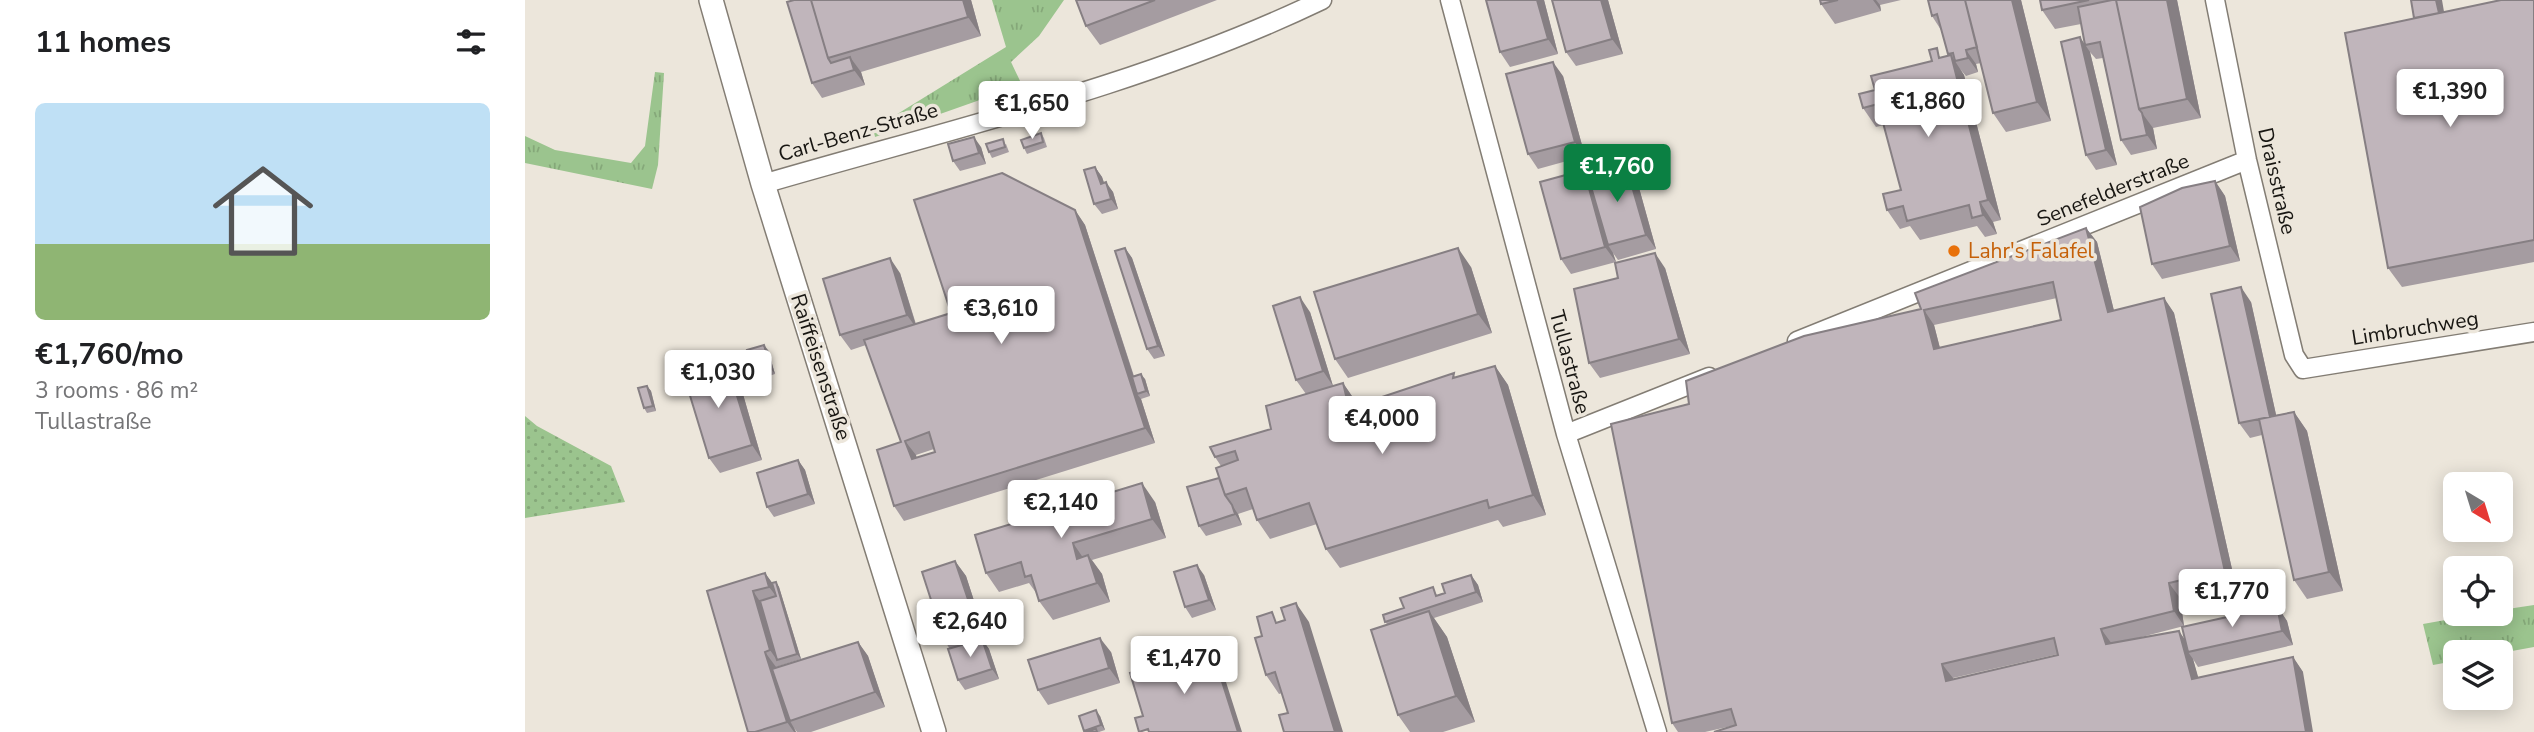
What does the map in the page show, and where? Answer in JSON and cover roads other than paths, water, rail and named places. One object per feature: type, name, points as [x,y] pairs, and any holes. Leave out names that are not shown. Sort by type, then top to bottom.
[{"type":"street","name":"Raiffeisenstraße","points":[[711,0],[763,184],[934,732]]},
{"type":"street","name":"Carl-Benz-Straße","points":[[763,184],[1164,67],[1269,26],[1322,0]]},
{"type":"street","name":"Tullastraße","points":[[1450,0],[1566,434],[1657,732]]},
{"type":"street","name":"Draisstraße","points":[[2215,0],[2248,160],[2294,355],[2303,369]]},
{"type":"street","name":"Senefelderstraße","points":[[1777,349],[2248,160]]},
{"type":"street","name":"Limbruchweg","points":[[2303,369],[2534,332]]},
{"type":"street","points":[[1566,434],[1727,369]]},
{"type":"place","name":"Lahr's Falafel","points":[[1954,251]]}]
